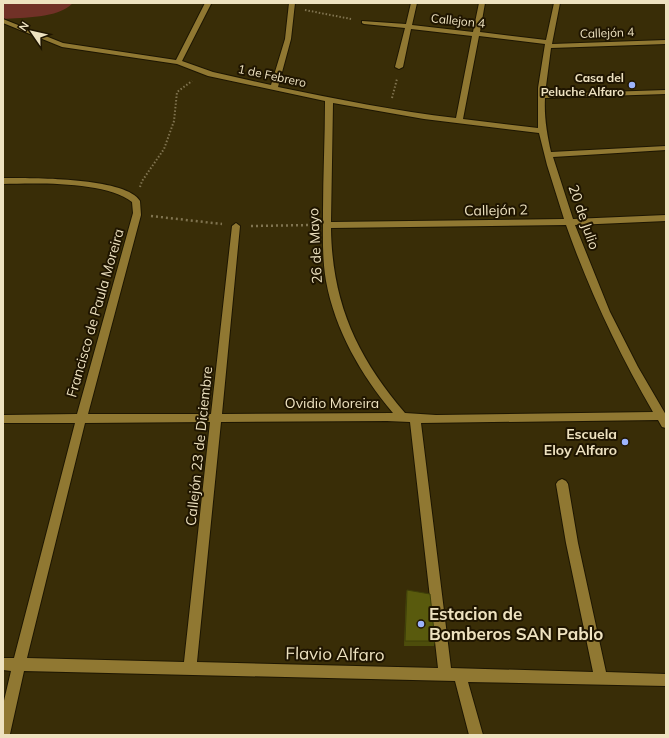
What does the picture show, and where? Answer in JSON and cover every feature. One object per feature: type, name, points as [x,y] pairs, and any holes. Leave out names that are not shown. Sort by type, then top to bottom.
[{"type":"street","points":[[399,67],[414,3]]},
{"type":"street","points":[[459,121],[482,3]]},
{"type":"street","name":"20 de Julio","points":[[557,3],[548,44],[541,96],[543,130],[548,155],[569,222],[619,342],[663,420]]},
{"type":"street","points":[[178,62],[208,4]]},
{"type":"street","points":[[274,88],[288,38],[291,6]]},
{"type":"street","name":"1 de Febrero","points":[[3,21],[62,45],[178,62],[211,74],[329,100],[389,111],[459,121],[543,130]]},
{"type":"street","name":"Callejon 4","points":[[364,22],[476,34],[548,44]]},
{"type":"street","name":"Callejón 4","points":[[548,44],[666,42]]},
{"type":"street","points":[[541,96],[666,92]]},
{"type":"street","name":"26 de Mayo","points":[[329,100],[327,224],[330,279],[337,308],[346,332],[366,371],[380,392],[403,418]]},
{"type":"street","points":[[548,155],[666,148]]},
{"type":"street","points":[[3,181],[87,184],[122,192],[132,196],[136,201]]},
{"type":"street","name":"Francisco de Paula Moreira","points":[[3,734],[18,665],[80,419],[137,215],[136,201]]},
{"type":"street","name":"Callejón 2","points":[[327,224],[569,222],[666,218]]},
{"type":"street","name":"Callejón 23 de Diciembre","points":[[190,669],[236,226]]},
{"type":"street","points":[[415,418],[445,675]]},
{"type":"street","name":"Ovidio Moreira","points":[[3,419],[415,418],[663,420]]},
{"type":"street","points":[[562,484],[572,543],[601,679]]},
{"type":"street","name":"Flavio Alfaro","points":[[3,664],[666,680]]},
{"type":"street","points":[[460,675],[471,735]]},
{"type":"street","points":[[460,675],[476,735]]},
{"type":"path","points":[[291,6],[364,22]]},
{"type":"path","points":[[389,111],[399,67]]},
{"type":"path","points":[[136,201],[142,182],[164,149],[174,121],[177,92],[192,81],[211,74]]},
{"type":"path","points":[[137,215],[236,226],[327,224]]},
{"type":"shaded area","points":[[3,3],[73,3],[58,12],[49,15],[3,19]]},
{"type":"building","name":"Estacion de Bomberos SAN Pablo","points":[[407,590],[430,594],[435,641],[405,641]]},
{"type":"place","name":"Casa del Peluche Alfaro","points":[[632,85]]},
{"type":"place","name":"Escuela Eloy Alfaro","points":[[625,442]]},
{"type":"place","name":"Estacion de Bomberos SAN Pablo","points":[[421,624]]}]
